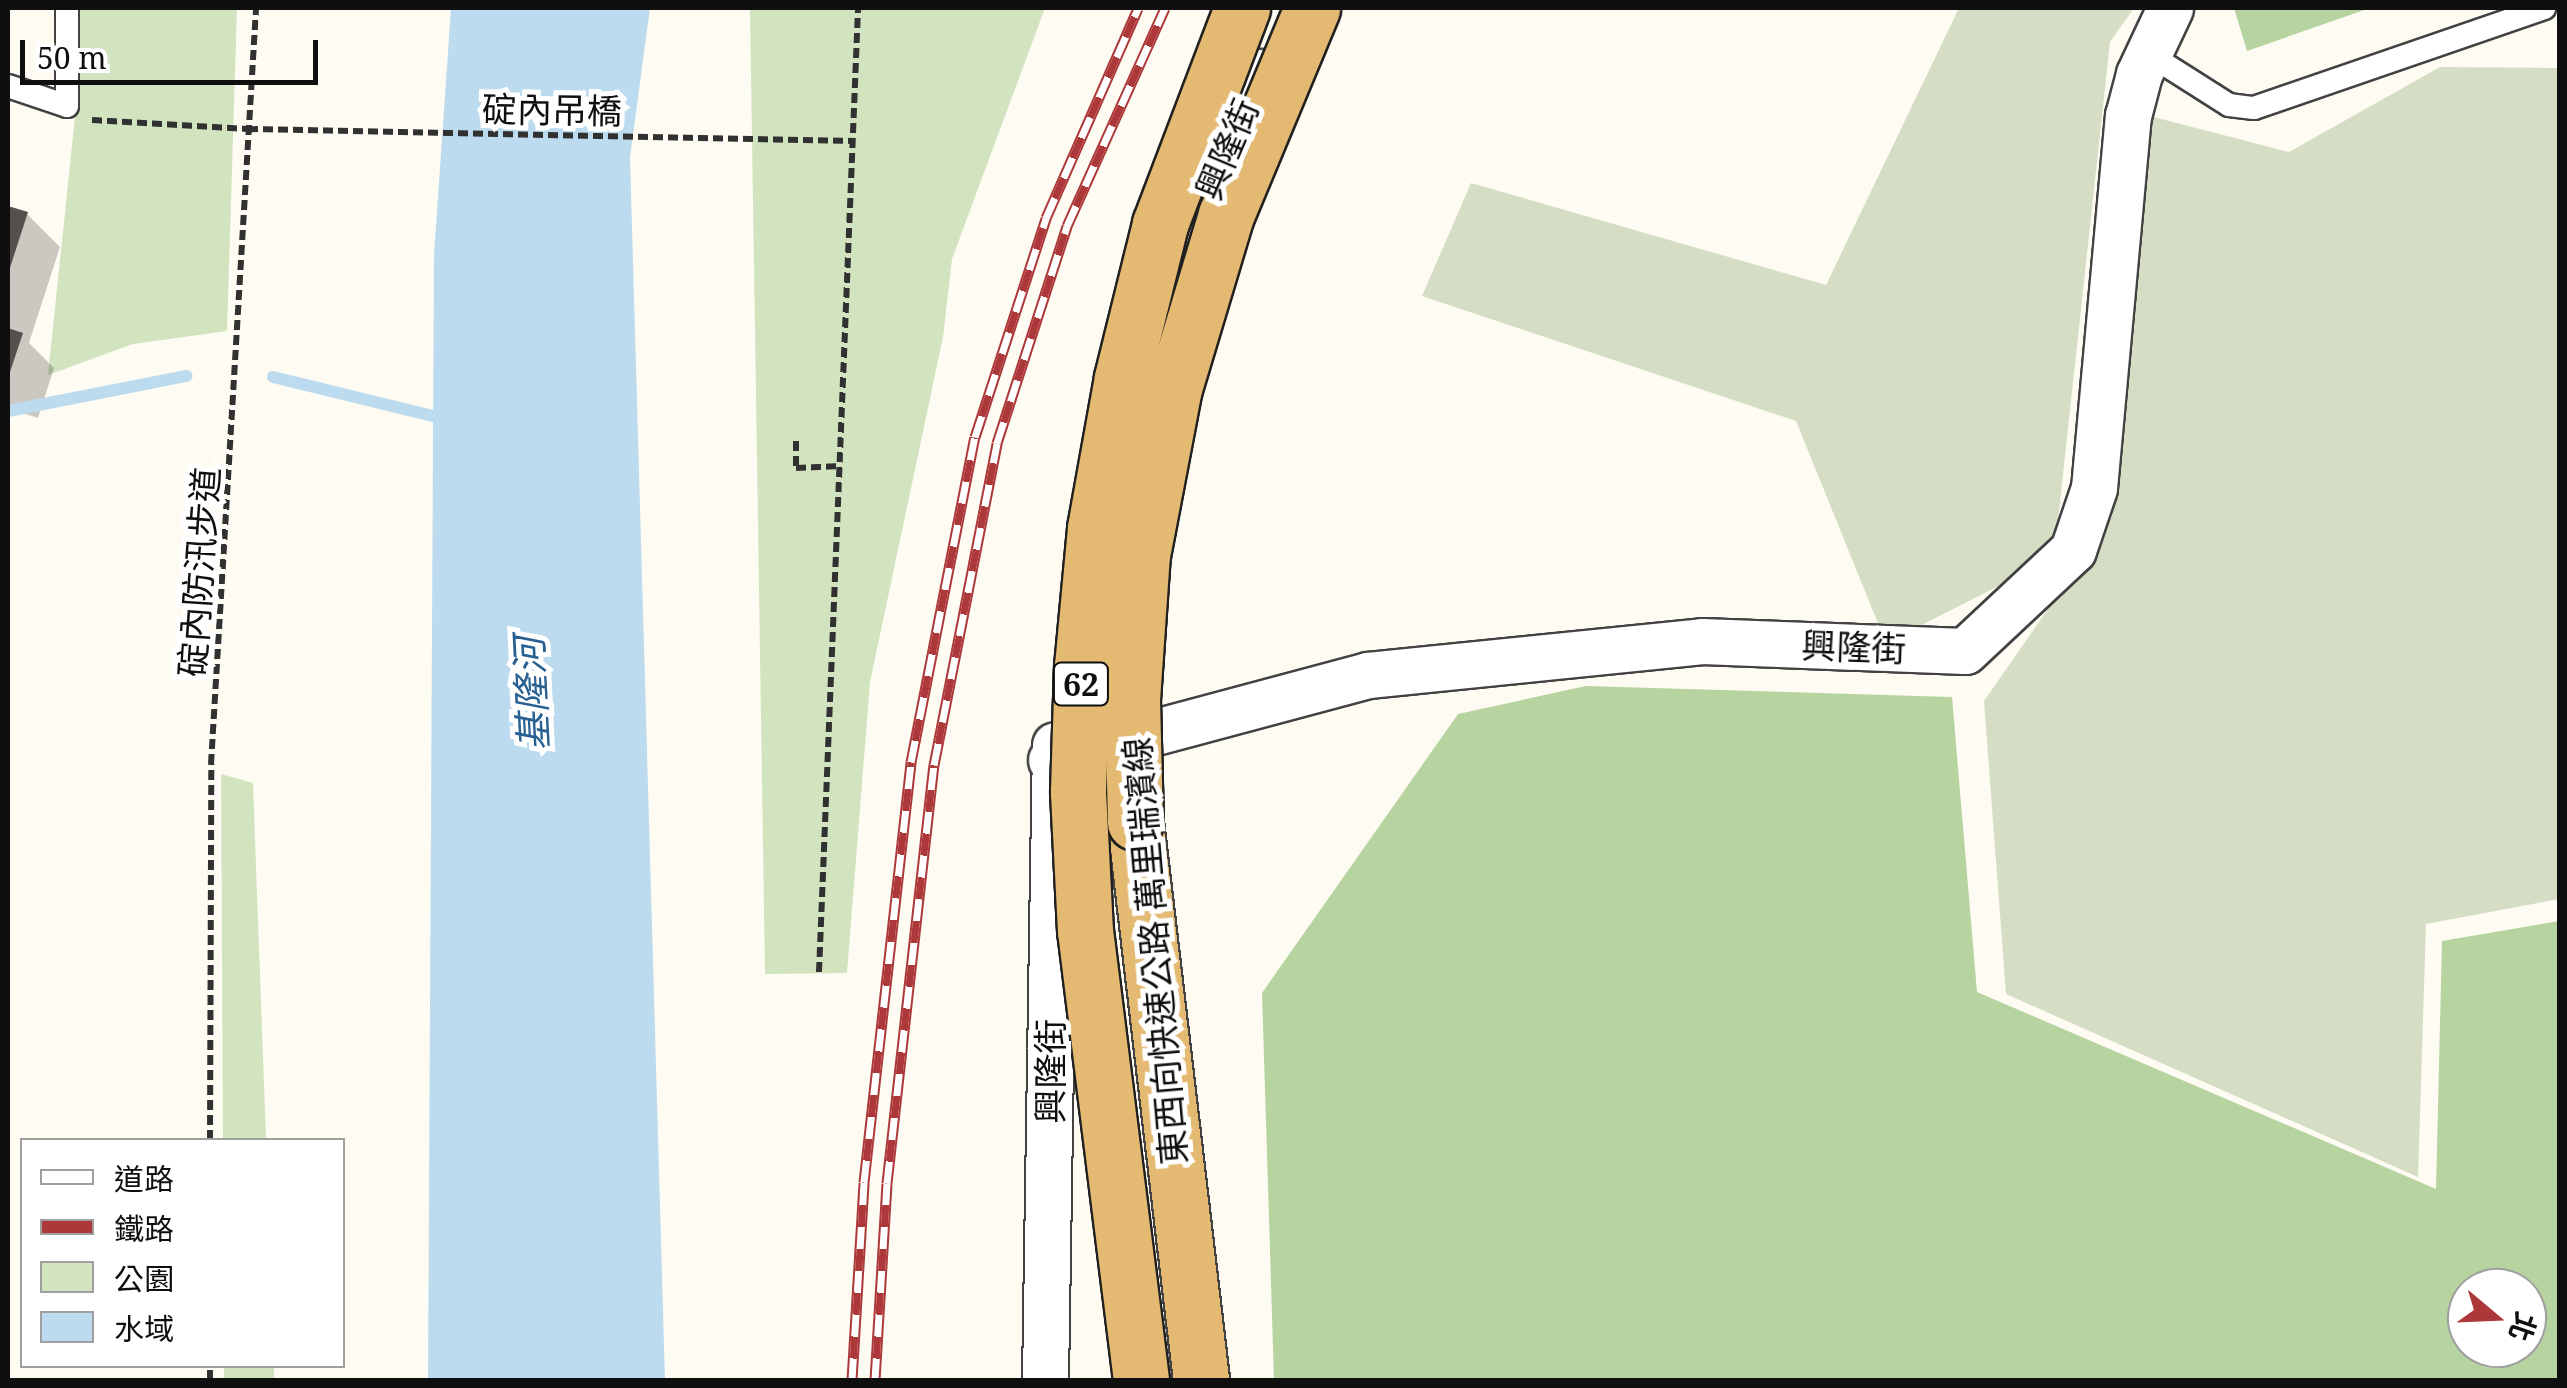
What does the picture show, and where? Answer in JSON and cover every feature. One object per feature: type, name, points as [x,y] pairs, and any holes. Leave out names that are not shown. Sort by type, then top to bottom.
[{"type":"highway","name":"東西向快速公路 萬里瑞濱線","points":[[1141,1380],[1085,932],[1082,666],[1095,528],[1122,378],[1160,224],[1242,8]]},
{"type":"highway","name":"東西向快速公路 萬里瑞濱線","points":[[1201,1380],[1135,822],[1132,700],[1142,555],[1174,388],[1226,216],[1312,8]]},
{"type":"street","name":"興隆街","points":[[1044,1380],[1051,760],[1167,309],[1224,145],[1293,8]]},
{"type":"street","name":"興隆街","points":[[1051,760],[1368,675],[1702,641],[1966,651],[2072,550],[2094,488],[2128,116],[2148,53],[2170,8]]},
{"type":"lane","points":[[8,86],[67,106],[67,8]]},
{"type":"lane","points":[[2148,53],[2228,105],[2254,108],[2544,8]]},
{"type":"path","name":"碇內防汛步道","points":[[210,1138],[212,764],[256,8]]},
{"type":"path","points":[[819,972],[858,8]]},
{"type":"path","name":"碇內吊橋","points":[[67,106],[76,118],[248,129],[855,141]]},
{"type":"path","points":[[796,441],[796,468],[841,466]]},
{"type":"green space","points":[[77,8],[237,8],[227,331],[133,344],[48,375],[75,117]]},
{"type":"green space","points":[[750,8],[1045,8],[952,259],[943,337],[870,682],[847,973],[765,974]]},
{"type":"green space","points":[[1959,8],[2134,8],[2110,42],[2054,558],[1886,643],[1796,421],[1422,296],[1471,183],[1826,285]]},
{"type":"green space","points":[[2234,8],[2370,8],[2247,51]]},
{"type":"green space","points":[[2440,67],[2559,68],[2559,899],[2426,924],[2418,1177],[2006,994],[1984,701],[2112,517],[2142,114],[2289,152]]},
{"type":"green space","points":[[1586,686],[1952,697],[1977,992],[2436,1189],[2442,941],[2559,921],[2559,1380],[1274,1380],[1262,993],[1458,714]]},
{"type":"green space","points":[[221,774],[253,783],[266,1138],[223,1138]]},
{"type":"green space","points":[[224,1368],[274,1368],[274,1380],[224,1380]]},
{"type":"water","name":"基隆河","points":[[451,8],[650,8],[630,157],[665,1380],[428,1380],[434,255]]},
{"type":"building","points":[[8,206],[28,212],[8,274]]},
{"type":"building","points":[[8,328],[23,333],[8,378]]},
{"type":"waterway","points":[[8,411],[187,376]]},
{"type":"waterway","points":[[273,377],[450,420]]},
{"type":"railway","points":[[852,1380],[864,1182],[911,762],[975,437],[1046,218],[1138,8]]},
{"type":"railway","points":[[875,1380],[887,1183],[934,765],[997,443],[1067,226],[1165,8]]}]
